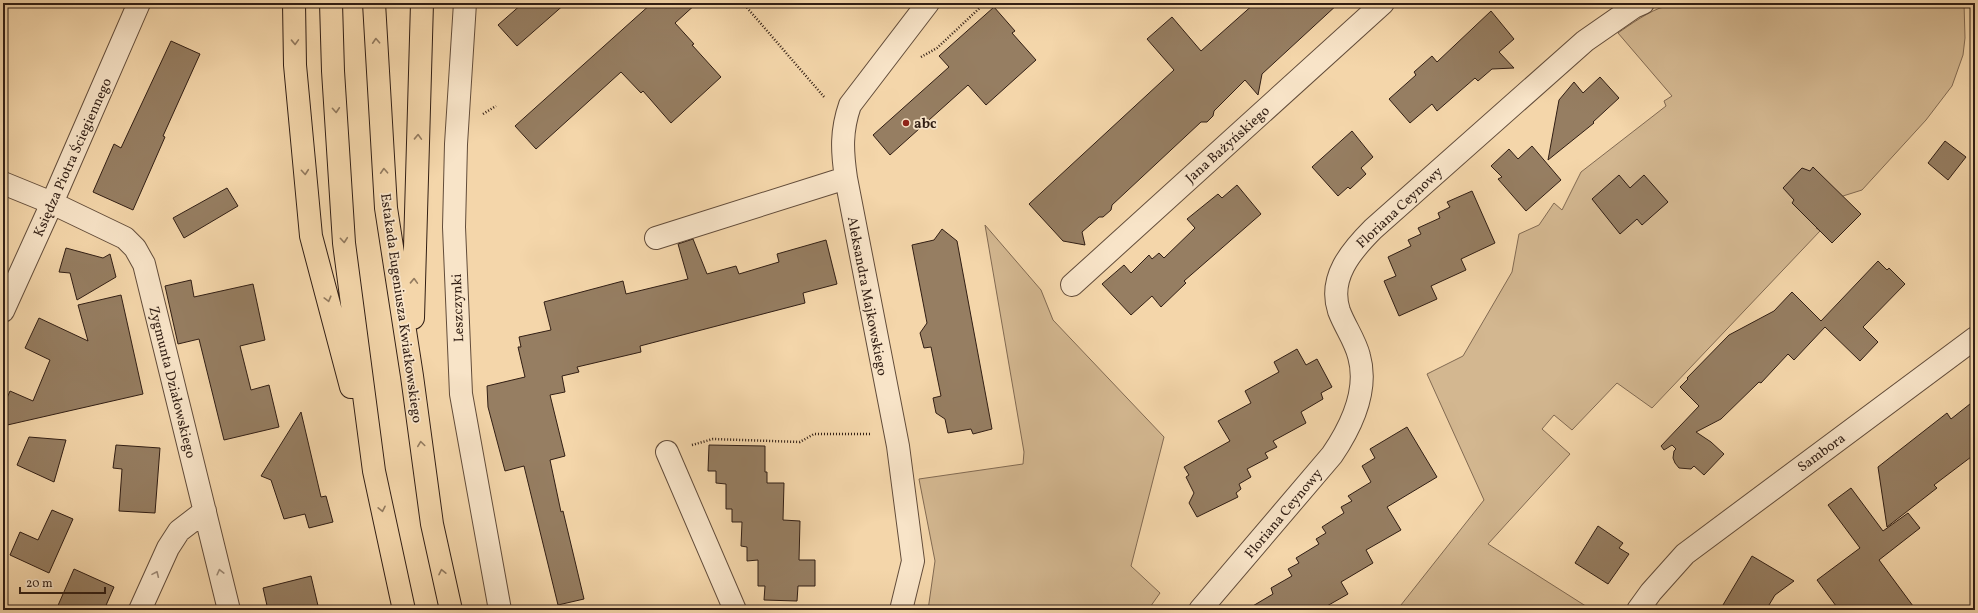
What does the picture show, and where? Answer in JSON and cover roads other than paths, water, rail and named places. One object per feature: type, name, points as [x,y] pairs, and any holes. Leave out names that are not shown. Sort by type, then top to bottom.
[{"type":"highway","points":[[294,3],[295,65],[311,236],[374,471],[404,610]]},
{"type":"highway","points":[[331,3],[333,71],[344,242],[374,471]]},
{"type":"highway","name":"Estakada Eugeniusza Kwiatkowskiego","points":[[374,3],[386,208],[412,376],[432,524],[450,610]]},
{"type":"highway","points":[[412,376],[422,3]]},
{"type":"street","name":"Księdza Piotra Ściegiennego","points":[[3,312],[52,204],[139,3]]},
{"type":"street","name":"Leszczynki","points":[[465,3],[456,144],[454,227],[461,394],[500,610]]},
{"type":"street","name":"Aleksandra Majkowskiego","points":[[901,610],[913,561],[895,434],[846,178],[842,153],[843,124],[850,105],[928,3]]},
{"type":"street","name":"Jana Bażyńskiego","points":[[1072,285],[1383,3]]},
{"type":"street","name":"Floriana Ceynowy","points":[[1200,610],[1332,455],[1346,435],[1360,396],[1360,356],[1339,311],[1337,284],[1343,266],[1355,248],[1372,229],[1585,41],[1634,7],[1644,3]]},
{"type":"street","points":[[656,238],[846,178]]},
{"type":"street","name":"Zygmunta Działowskiego","points":[[3,183],[125,238],[135,248],[144,264],[229,610]]},
{"type":"street","name":"Sambora","points":[[1638,610],[1670,569],[1685,554],[1975,338]]},
{"type":"street","points":[[667,452],[735,610]]},
{"type":"street","points":[[140,610],[171,542],[179,531],[205,511]]},
{"type":"place","name":"abc","points":[[906,123]]}]
